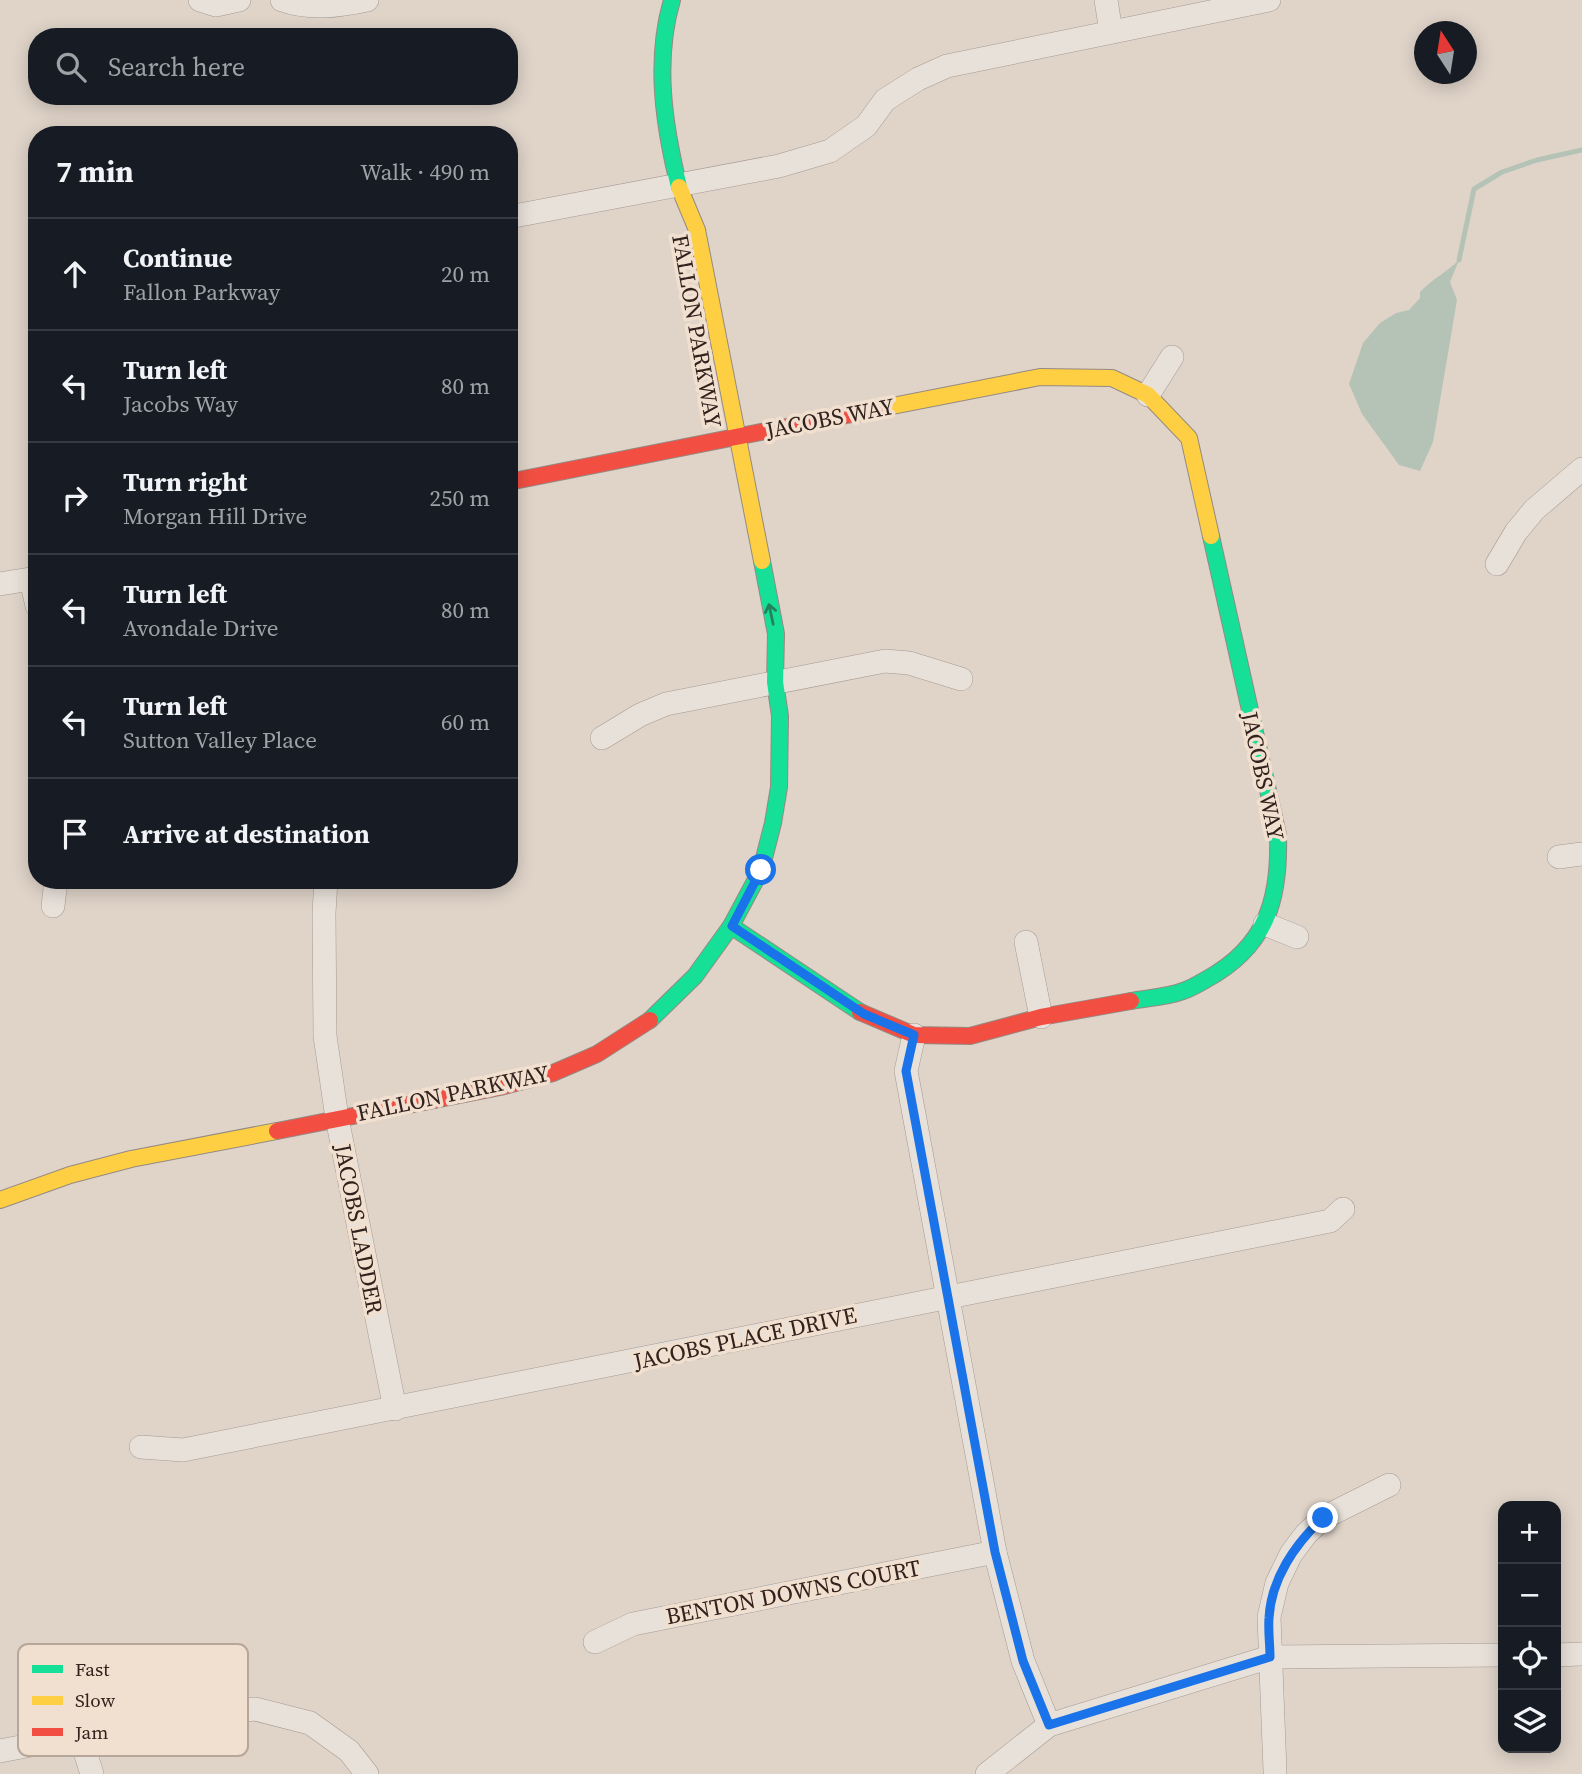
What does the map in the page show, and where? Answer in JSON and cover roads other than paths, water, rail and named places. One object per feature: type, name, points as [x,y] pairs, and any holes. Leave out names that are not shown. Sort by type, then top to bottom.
[{"type":"street","points":[[200,0],[216,5],[239,0]]},
{"type":"street","points":[[282,0],[296,5],[338,6],[368,0]]},
{"type":"street","points":[[672,0],[664,27],[661,85],[678,186]]},
{"type":"street","points":[[1106,0],[1111,32]]},
{"type":"street","points":[[518,215],[779,166],[830,151],[866,126],[885,100],[918,79],[947,66],[1269,0]]},
{"type":"street","name":"FALLON PARKWAY","points":[[677,222],[678,186]]},
{"type":"street","name":"FALLON PARKWAY","points":[[0,1200],[70,1175],[131,1159],[500,1087],[553,1073],[597,1054],[651,1019],[695,976],[732,926],[761,870],[779,787],[781,750],[775,682],[776,634],[697,230],[678,186]]},
{"type":"street","points":[[1148,396],[1172,356]]},
{"type":"street","name":"JACOBS WAY","points":[[518,480],[1040,377],[1112,378],[1148,396],[1189,438],[1278,835],[1279,868],[1275,895],[1265,925],[1254,941],[1227,968],[1184,990],[1041,1017],[970,1036],[914,1035],[864,1014],[732,926]]},
{"type":"street","points":[[1497,564],[1516,532],[1534,510],[1582,469]]},
{"type":"street","points":[[0,584],[28,580]]},
{"type":"street","name":"FALLON PARKWAY","points":[[760,649],[775,682]]},
{"type":"street","points":[[602,738],[640,715],[666,704],[886,661],[909,663],[961,679]]},
{"type":"street","points":[[1559,857],[1582,854]]},
{"type":"street","points":[[53,905],[55,889]]},
{"type":"street","name":"JACOBS LADDER","points":[[325,889],[325,1036],[337,1118],[395,1409]]},
{"type":"street","points":[[1265,925],[1297,937]]},
{"type":"street","points":[[1026,942],[1041,1017]]},
{"type":"street","points":[[914,1035],[906,1071],[995,1552],[1023,1661],[1049,1725]]},
{"type":"street","name":"JACOBS PLACE DRIVE","points":[[141,1447],[183,1450],[395,1409],[1330,1221],[1343,1209]]},
{"type":"street","points":[[1275,1771],[1269,1617],[1277,1583],[1291,1554],[1323,1518],[1389,1485]]},
{"type":"street","name":"BENTON DOWNS COURT","points":[[595,1642],[633,1624],[995,1552]]},
{"type":"street","points":[[1561,1655],[1582,1654]]},
{"type":"street","points":[[987,1774],[1049,1725],[1270,1657],[1498,1655]]},
{"type":"street","points":[[248,1710],[255,1709],[310,1723],[349,1751],[367,1774]]},
{"type":"street","points":[[0,1751],[18,1748]]},
{"type":"street","points":[[86,1756],[92,1774]]},
{"type":"waterway","points":[[1459,260],[1474,189],[1502,172],[1537,160],[1582,150]]}]
